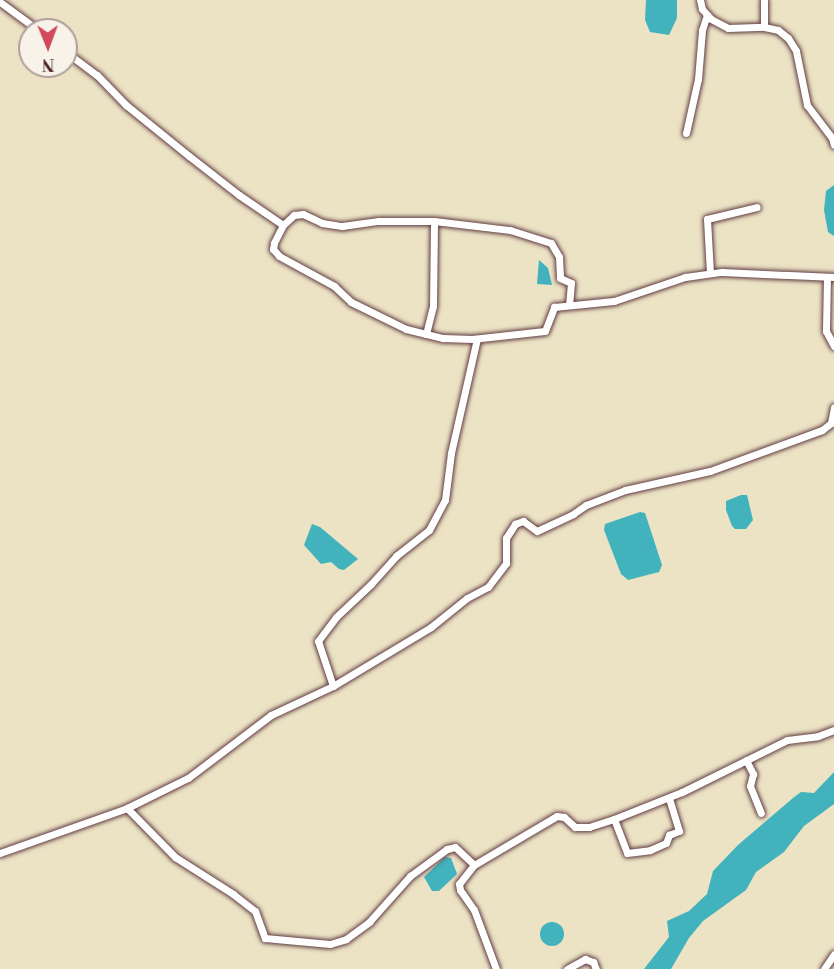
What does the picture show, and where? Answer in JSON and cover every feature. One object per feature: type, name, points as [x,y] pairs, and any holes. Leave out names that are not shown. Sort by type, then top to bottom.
[{"type":"street","points":[[700,0],[702,9],[707,15],[728,28],[764,27],[778,30],[788,38],[796,51],[807,105],[832,138],[834,145]]},
{"type":"street","points":[[764,0],[764,27]]},
{"type":"street","points":[[0,2],[22,18]]},
{"type":"street","points":[[686,133],[698,79],[702,30],[707,15]]},
{"type":"street","points":[[78,61],[98,75],[126,105],[189,156],[239,195],[283,225]]},
{"type":"street","points":[[710,273],[707,219],[757,207]]},
{"type":"street","points":[[569,305],[571,283],[560,278],[559,257],[551,243],[510,230],[434,221],[379,221],[342,226],[322,223],[303,214],[294,215],[283,225],[273,243],[273,249],[279,256],[324,279],[351,302],[377,317],[426,334],[477,339],[545,331],[554,307],[614,302],[685,277],[710,273],[830,277],[826,332],[834,346]]},
{"type":"street","points":[[426,334],[433,306],[434,221]]},
{"type":"street","points":[[333,686],[318,641],[336,617],[371,584],[396,556],[429,530],[446,500],[453,442],[477,339]]},
{"type":"street","points":[[0,853],[128,808],[188,778],[271,715],[333,686],[431,627],[467,598],[488,587],[506,563],[506,538],[514,524],[523,521],[537,531],[586,505],[625,490],[710,471],[822,430],[831,423],[834,407]]},
{"type":"street","points":[[496,969],[474,910],[460,890],[459,884],[474,865],[557,816],[564,817],[575,827],[589,826],[614,819],[669,798],[787,740],[818,736],[834,730]]},
{"type":"street","points":[[746,760],[753,774],[750,782],[752,794],[761,813]]},
{"type":"street","points":[[614,819],[627,853],[650,850],[666,843],[669,835],[679,831],[669,798]]},
{"type":"street","points":[[128,808],[175,857],[255,911],[265,938],[330,944],[346,939],[369,922],[410,876],[447,849],[456,847],[474,865]]},
{"type":"street","points":[[824,969],[834,954]]},
{"type":"street","points":[[567,969],[585,959],[593,962],[596,969]]},
{"type":"water","points":[[646,0],[677,0],[677,18],[669,35],[650,32],[645,20]]},
{"type":"water","points":[[834,185],[834,236],[828,232],[824,210],[826,191]]},
{"type":"water","points":[[539,260],[548,268],[552,285],[537,284]]},
{"type":"water","points":[[747,495],[753,520],[746,529],[735,529],[726,510],[726,501]]},
{"type":"water","points":[[640,512],[645,513],[662,565],[659,572],[628,580],[621,574],[604,530],[605,524]]},
{"type":"water","points":[[312,524],[320,527],[358,559],[344,570],[331,562],[321,564],[304,545]]},
{"type":"water","points":[[834,772],[834,804],[804,826],[784,852],[756,872],[746,890],[703,921],[689,938],[671,969],[644,969],[669,937],[667,921],[689,911],[707,894],[713,871],[738,845],[801,792],[814,793]]},
{"type":"water","points":[[445,857],[451,858],[457,874],[439,891],[432,891],[424,877]]},
{"type":"water","points":[[552,922],[561,925],[564,934],[561,943],[552,946],[543,943],[540,934],[543,925]]}]
